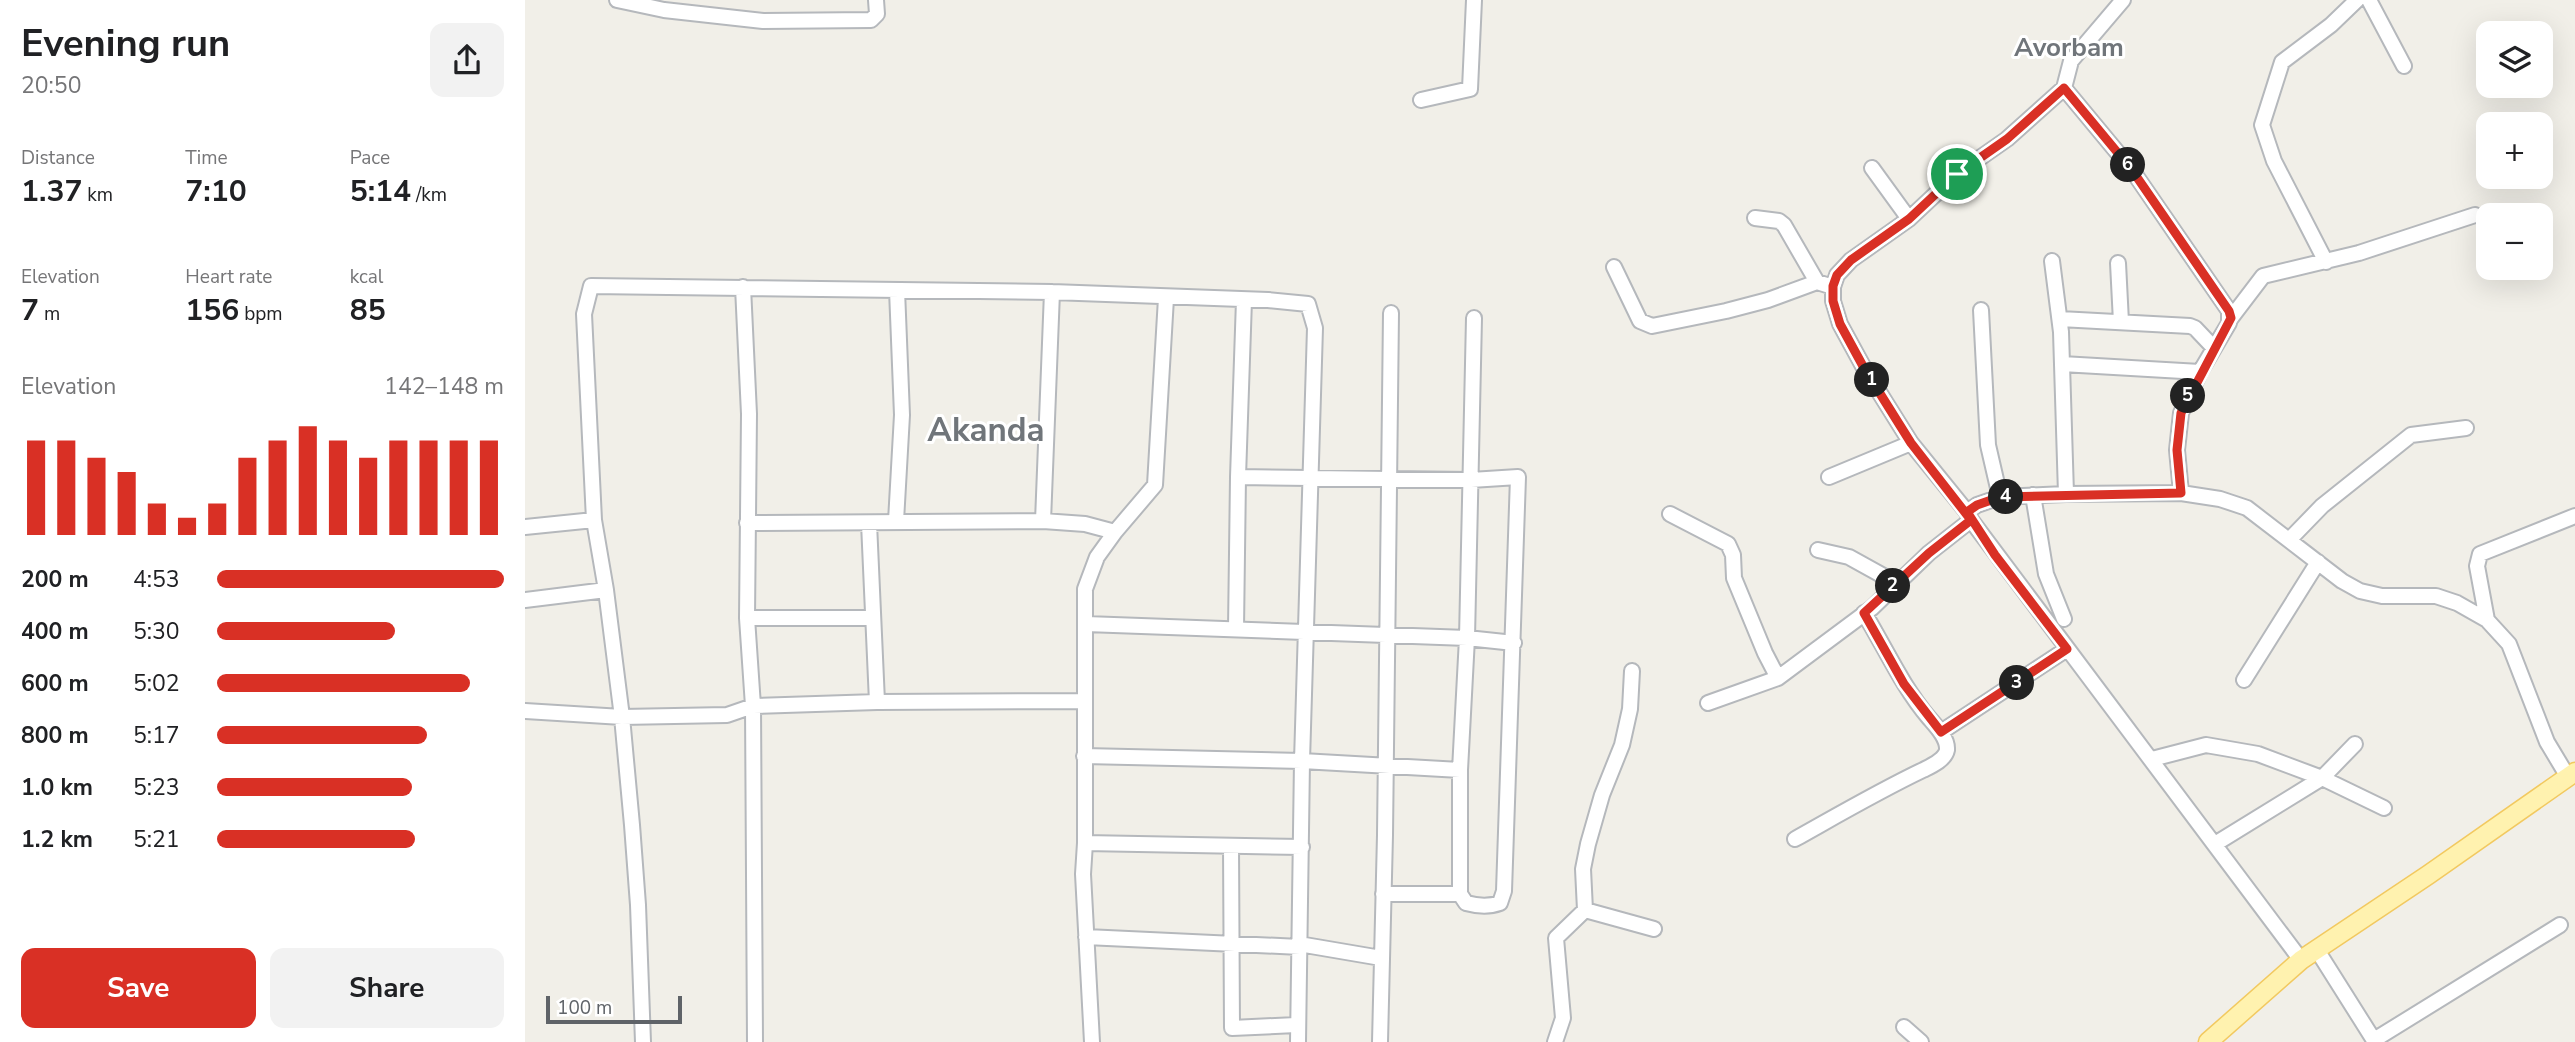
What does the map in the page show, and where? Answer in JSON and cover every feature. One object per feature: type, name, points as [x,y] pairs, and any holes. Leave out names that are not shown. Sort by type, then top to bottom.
[{"type":"main road","points":[[2208,1042],[2301,961],[2571,775]]},
{"type":"street","points":[[617,0],[664,10],[763,21],[871,20],[877,14],[876,0]]},
{"type":"street","points":[[1421,100],[1470,89],[1474,0]]},
{"type":"street","points":[[2123,0],[2071,61],[2064,88],[2007,139],[1957,174],[1909,219],[1851,260],[1837,275],[1833,286],[1833,301],[1850,344],[1911,443],[2152,759],[2301,961]]},
{"type":"street","points":[[2326,262],[2274,161],[2262,125],[2283,62],[2357,0]]},
{"type":"street","points":[[2369,0],[2404,66]]},
{"type":"street","points":[[2064,88],[2132,170],[2229,311],[2231,318]]},
{"type":"street","points":[[1872,168],[1909,219]]},
{"type":"street","points":[[2181,493],[2177,429],[2181,413],[2200,372],[2231,318],[2263,276],[2326,262],[2475,215]]},
{"type":"street","points":[[1755,218],[1779,221],[1784,225],[1817,282]]},
{"type":"street","points":[[2052,261],[2060,319],[2066,494]]},
{"type":"street","points":[[2118,263],[2121,322]]},
{"type":"street","points":[[1614,267],[1640,321],[1652,326],[1726,311],[1817,282],[1833,286]]},
{"type":"street","points":[[643,1042],[638,905],[622,717],[594,520],[583,314],[591,286],[1052,292],[1308,304],[1315,328],[1302,761],[1300,946],[1296,1025],[1298,1042]]},
{"type":"street","points":[[743,287],[749,414],[747,618],[753,706],[755,1042]]},
{"type":"street","points":[[896,521],[902,415],[897,290]]},
{"type":"street","points":[[1043,521],[1052,292]]},
{"type":"street","points":[[1092,1042],[1083,874],[1085,589],[1097,557],[1155,485],[1166,298]]},
{"type":"street","points":[[1236,629],[1244,299]]},
{"type":"street","points":[[1981,310],[1988,445],[2000,497]]},
{"type":"street","points":[[1380,1042],[1391,313]]},
{"type":"street","points":[[1238,477],[1471,480],[1518,477],[1504,891],[1500,903],[1466,903],[1460,894],[1460,770],[1468,638],[1471,480],[1474,318]]},
{"type":"street","points":[[2060,319],[2190,326],[2196,328],[2214,348]]},
{"type":"street","points":[[2062,364],[2200,372]]},
{"type":"street","points":[[2289,540],[2322,506],[2411,435],[2466,428]]},
{"type":"street","points":[[1829,477],[1911,443]]},
{"type":"street","points":[[1708,704],[1778,678],[1864,613],[1969,516],[1977,505],[2000,497],[2033,495],[2181,493],[2220,499],[2247,508],[2360,591],[2382,596],[2436,596],[2457,603],[2487,620],[2509,643],[2547,742],[2571,775]]},
{"type":"street","points":[[2033,495],[2046,574],[2064,619]]},
{"type":"street","points":[[1670,514],[1718,538],[1731,548],[1734,578],[1778,678]]},
{"type":"street","points":[[2487,620],[2477,566],[2480,554],[2575,516]]},
{"type":"street","points":[[525,527],[594,520]]},
{"type":"street","points":[[747,523],[1043,521],[1086,524],[1115,532]]},
{"type":"street","points":[[869,523],[877,702]]},
{"type":"street","points":[[1818,550],[1849,556],[1896,583]]},
{"type":"street","points":[[2244,680],[2318,562]]},
{"type":"street","points":[[525,600],[606,590]]},
{"type":"street","points":[[1795,839],[1943,758],[1947,748],[1941,732],[1904,684],[1864,613]]},
{"type":"street","points":[[747,618],[873,618]]},
{"type":"street","points":[[1086,624],[1468,638],[1514,643]]},
{"type":"street","points":[[1941,732],[2067,649]]},
{"type":"street","points":[[1555,1042],[1563,1018],[1556,938],[1585,910],[1583,869],[1602,795],[1622,745],[1630,709],[1632,671]]},
{"type":"street","points":[[525,711],[622,717],[727,715],[753,706],[877,702],[1084,701]]},
{"type":"street","points":[[2215,844],[2322,778],[2355,744]]},
{"type":"street","points":[[2152,759],[2206,745],[2258,754],[2322,778],[2384,808]]},
{"type":"street","points":[[1084,757],[1302,761],[1460,770]]},
{"type":"street","points":[[1085,843],[1302,847]]},
{"type":"street","points":[[1231,846],[1232,1028],[1296,1025]]},
{"type":"street","points":[[1383,894],[1460,894]]},
{"type":"street","points":[[1585,910],[1654,929]]},
{"type":"street","points":[[2317,950],[2374,1041],[2560,925]]},
{"type":"street","points":[[1086,937],[1300,946],[1381,958]]},
{"type":"street","points":[[1904,1027],[1921,1042]]},
{"type":"district","name":"Avorbam","points":[[2069,47]]},
{"type":"district","name":"Akanda","points":[[986,430]]},
{"type":"route","points":[[2064,88],[2132,170],[2229,311],[2231,318],[2200,372],[2181,413],[2177,429],[2177,450],[2181,493],[2000,497],[1977,505],[1967,512],[1995,555],[2067,649],[1941,732],[1904,684],[1864,613],[1929,553],[1971,520],[1911,443],[1891,407],[1864,368],[1840,324],[1833,301],[1833,286],[1837,275],[1851,260],[1909,219],[1957,174],[2007,139],[2064,88]]}]
